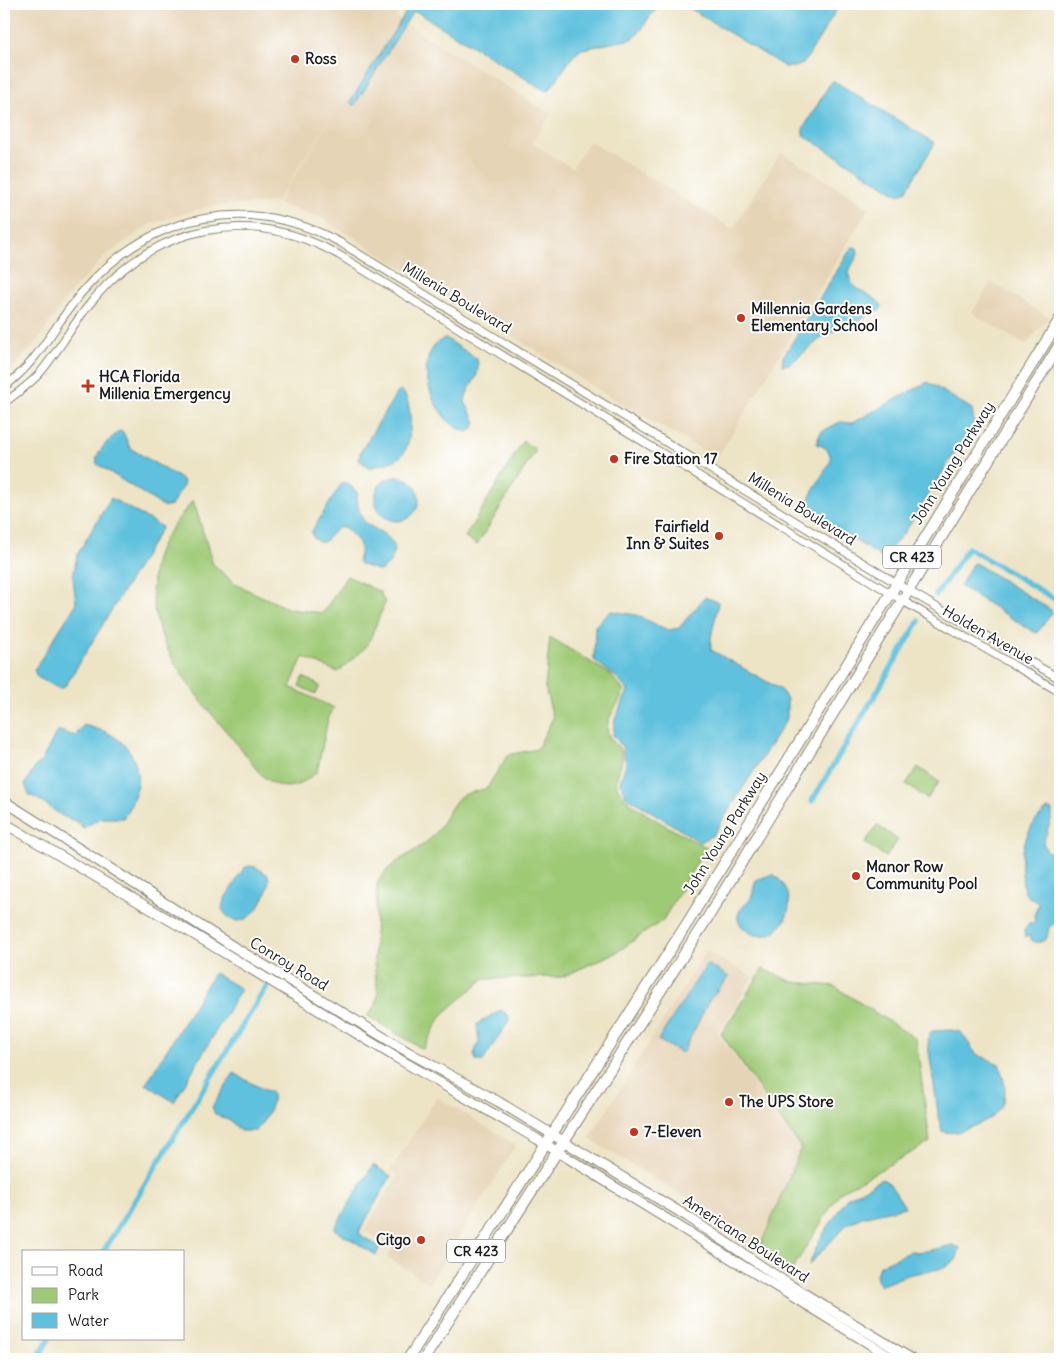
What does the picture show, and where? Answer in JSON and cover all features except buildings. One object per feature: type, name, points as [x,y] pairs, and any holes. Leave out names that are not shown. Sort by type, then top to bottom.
[{"type":"highway","name":"John Young Parkway","points":[[408,1359],[688,922],[1060,319]]},
{"type":"highway","points":[[1054,354],[1060,337]]},
{"type":"highway","name":"John Young Parkway","points":[[424,1359],[696,934],[910,592],[1060,344]]},
{"type":"highway","points":[[696,934],[693,925],[735,856],[740,838]]},
{"type":"highway","points":[[682,956],[691,935],[688,922]]},
{"type":"main road","name":"Conroy Road","points":[[4,801],[228,943],[408,1052],[564,1142]]},
{"type":"main road","name":"Conroy Road","points":[[4,823],[558,1152]]},
{"type":"main road","name":"Americana Boulevard","points":[[564,1142],[688,1217],[790,1285],[912,1359]]},
{"type":"main road","name":"Americana Boulevard","points":[[558,1152],[894,1359]]},
{"type":"main road","points":[[666,1218],[679,1220],[688,1217]]},
{"type":"main road","points":[[734,1260],[740,1250]]},
{"type":"street","name":"Millenia Boulevard","points":[[4,387],[28,367],[82,292],[99,274],[146,239],[180,223],[214,216],[241,215],[282,220],[318,231],[341,243],[910,592]]},
{"type":"street","name":"Millenia Boulevard","points":[[4,402],[38,376],[92,300],[108,283],[163,242],[219,228],[242,227],[275,230],[310,240],[339,255],[903,601]]},
{"type":"street","name":"Holden Avenue","points":[[910,592],[1060,679]]},
{"type":"street","name":"Holden Avenue","points":[[903,601],[1060,692]]},
{"type":"shaded area","points":[[4,4],[405,4],[395,17],[551,114],[532,143],[572,168],[590,141],[733,229],[781,152],[869,208],[717,458],[625,406],[320,217],[277,204],[376,46],[276,203],[210,206],[150,224],[105,256],[72,291],[38,340],[15,366],[4,374]]},
{"type":"shaded area","points":[[991,282],[1048,317],[1026,345],[972,313]]},
{"type":"shaded area","points":[[706,951],[753,977],[718,1034],[802,1149],[760,1247],[752,1249],[702,1218],[706,1210],[589,1139]]},
{"type":"shaded area","points":[[437,1097],[516,1145],[429,1284],[387,1257],[393,1248],[364,1230],[398,1175],[391,1170]]},
{"type":"green space","points":[[523,441],[536,450],[477,545],[465,537]]},
{"type":"green space","points":[[193,500],[213,564],[235,584],[289,609],[323,613],[347,576],[380,592],[385,603],[367,646],[338,672],[303,657],[290,687],[334,708],[328,719],[317,772],[291,787],[273,783],[255,768],[177,668],[166,647],[158,624],[153,601],[155,564],[167,535]]},
{"type":"green space","points":[[550,637],[610,674],[624,691],[609,719],[607,730],[622,755],[617,781],[621,793],[655,819],[706,847],[663,920],[617,952],[562,977],[483,979],[442,1015],[423,1049],[367,1016],[376,1005],[378,994],[374,964],[377,885],[387,870],[434,835],[461,796],[487,788],[508,755],[537,749],[553,718],[545,687]]},
{"type":"green space","points":[[303,677],[320,686],[316,694],[299,686]]},
{"type":"green space","points":[[918,767],[939,782],[927,799],[906,784]]},
{"type":"green space","points":[[877,825],[898,840],[886,857],[865,843]]},
{"type":"green space","points":[[763,969],[793,982],[834,986],[916,1039],[930,1142],[840,1192],[790,1273],[760,1247],[801,1148],[721,1034]]},
{"type":"water","points":[[411,4],[665,4],[654,11],[641,30],[632,39],[582,49],[573,56],[550,89],[544,90],[417,12],[412,13],[354,106],[350,102]]},
{"type":"water","points":[[683,4],[840,4],[804,63],[796,67],[785,67]]},
{"type":"water","points":[[834,81],[935,143],[906,191],[899,195],[803,135],[803,129],[831,82]]},
{"type":"water","points":[[852,247],[857,248],[858,254],[850,269],[849,276],[851,282],[855,287],[878,301],[882,306],[880,310],[825,335],[790,364],[782,365],[783,357]]},
{"type":"water","points":[[443,339],[447,339],[477,359],[478,372],[468,390],[465,402],[476,422],[468,432],[455,426],[444,416],[436,404],[430,389],[427,374],[428,360],[433,348]]},
{"type":"water","points":[[928,382],[972,409],[974,422],[907,529],[883,558],[809,511],[809,498],[831,460],[827,449],[816,444],[821,432],[840,422],[852,423]]},
{"type":"water","points":[[401,390],[405,395],[410,413],[409,434],[404,452],[397,459],[370,468],[359,460],[360,453],[396,394]]},
{"type":"water","points":[[119,431],[123,432],[130,448],[184,481],[171,506],[164,507],[97,464],[96,460],[100,451]]},
{"type":"water","points":[[397,477],[409,481],[415,487],[419,499],[415,511],[409,517],[397,521],[385,517],[379,511],[375,499],[379,487],[385,481]]},
{"type":"water","points":[[342,483],[347,483],[357,492],[358,506],[365,522],[383,533],[395,547],[390,563],[380,571],[360,564],[358,560],[360,545],[344,527],[338,528],[324,542],[319,542],[312,536],[312,531]]},
{"type":"water","points":[[111,498],[162,527],[66,685],[60,689],[37,677],[34,670],[76,604],[73,577],[77,555]]},
{"type":"water","points":[[975,563],[1051,610],[1052,613],[1037,633],[960,586],[972,564]]},
{"type":"water","points":[[705,597],[718,602],[711,638],[711,650],[780,689],[787,699],[787,719],[713,835],[700,842],[626,796],[620,782],[626,764],[622,746],[613,735],[615,719],[628,691],[616,677],[594,660],[595,626],[611,611],[636,615],[668,630],[679,628]]},
{"type":"water","points":[[84,725],[107,733],[121,742],[135,761],[137,784],[135,795],[123,818],[101,818],[83,828],[78,823],[62,816],[42,801],[29,795],[25,784],[35,767],[41,762],[56,733],[60,731],[75,736]]},
{"type":"water","points":[[1048,809],[1052,810],[1052,817],[1043,843],[1047,851],[1060,857],[1060,906],[1055,911],[1055,923],[1049,927],[1047,938],[1037,942],[1032,941],[1029,935],[1025,937],[1024,930],[1029,923],[1035,922],[1034,915],[1038,905],[1024,891],[1022,855],[1030,830]]},
{"type":"water","points":[[249,866],[256,867],[268,875],[269,883],[255,912],[247,918],[238,921],[230,918],[222,909],[224,900],[244,868]]},
{"type":"water","points":[[773,874],[784,885],[789,898],[788,910],[784,921],[777,930],[767,935],[756,935],[741,925],[738,916],[741,908],[753,894],[756,880]]},
{"type":"water","points":[[707,964],[729,977],[710,999],[683,1052],[679,1052],[658,1040]]},
{"type":"water","points":[[214,973],[241,989],[174,1102],[146,1084]]},
{"type":"water","points":[[501,1010],[509,1016],[508,1022],[483,1061],[476,1061],[474,1054],[479,1042],[477,1024]]},
{"type":"water","points":[[951,1030],[961,1032],[976,1054],[999,1064],[1005,1086],[1005,1095],[1003,1103],[992,1117],[963,1130],[950,1133],[942,1131],[939,1119],[928,1045],[929,1036],[932,1031]]},
{"type":"water","points":[[234,1073],[264,1090],[271,1091],[271,1107],[256,1131],[240,1131],[232,1122],[215,1114],[212,1107]]},
{"type":"water","points":[[373,1165],[391,1176],[359,1232],[362,1236],[380,1247],[376,1255],[334,1229]]},
{"type":"water","points":[[882,1179],[889,1183],[905,1207],[862,1217],[847,1224],[809,1265],[819,1241],[847,1198]]},
{"type":"water","points":[[953,1245],[960,1248],[956,1260],[944,1268],[907,1275],[879,1286],[876,1275],[879,1266],[911,1251],[921,1252]]},
{"type":"waterway","points":[[936,595],[968,548],[1060,602]]},
{"type":"waterway","points":[[812,801],[919,621]]},
{"type":"waterway","points":[[104,1250],[267,986]]},
{"type":"waterway","points":[[37,1359],[48,1340]]},
{"type":"place","name":"Ross","points":[[295,59]]},
{"type":"place","name":"Millennia Gardens Elementary School","points":[[741,318]]},
{"type":"place","name":"HCA Florida Millenia Emergency","points":[[88,386]]},
{"type":"place","name":"Fire Station 17","points":[[614,459]]},
{"type":"place","name":"Fairfield Inn & Suites","points":[[719,536]]},
{"type":"place","name":"Manor Row Community Pool","points":[[856,876]]},
{"type":"place","name":"The UPS Store","points":[[729,1102]]},
{"type":"place","name":"7-Eleven","points":[[634,1132]]},
{"type":"place","name":"Citgo","points":[[421,1240]]}]
